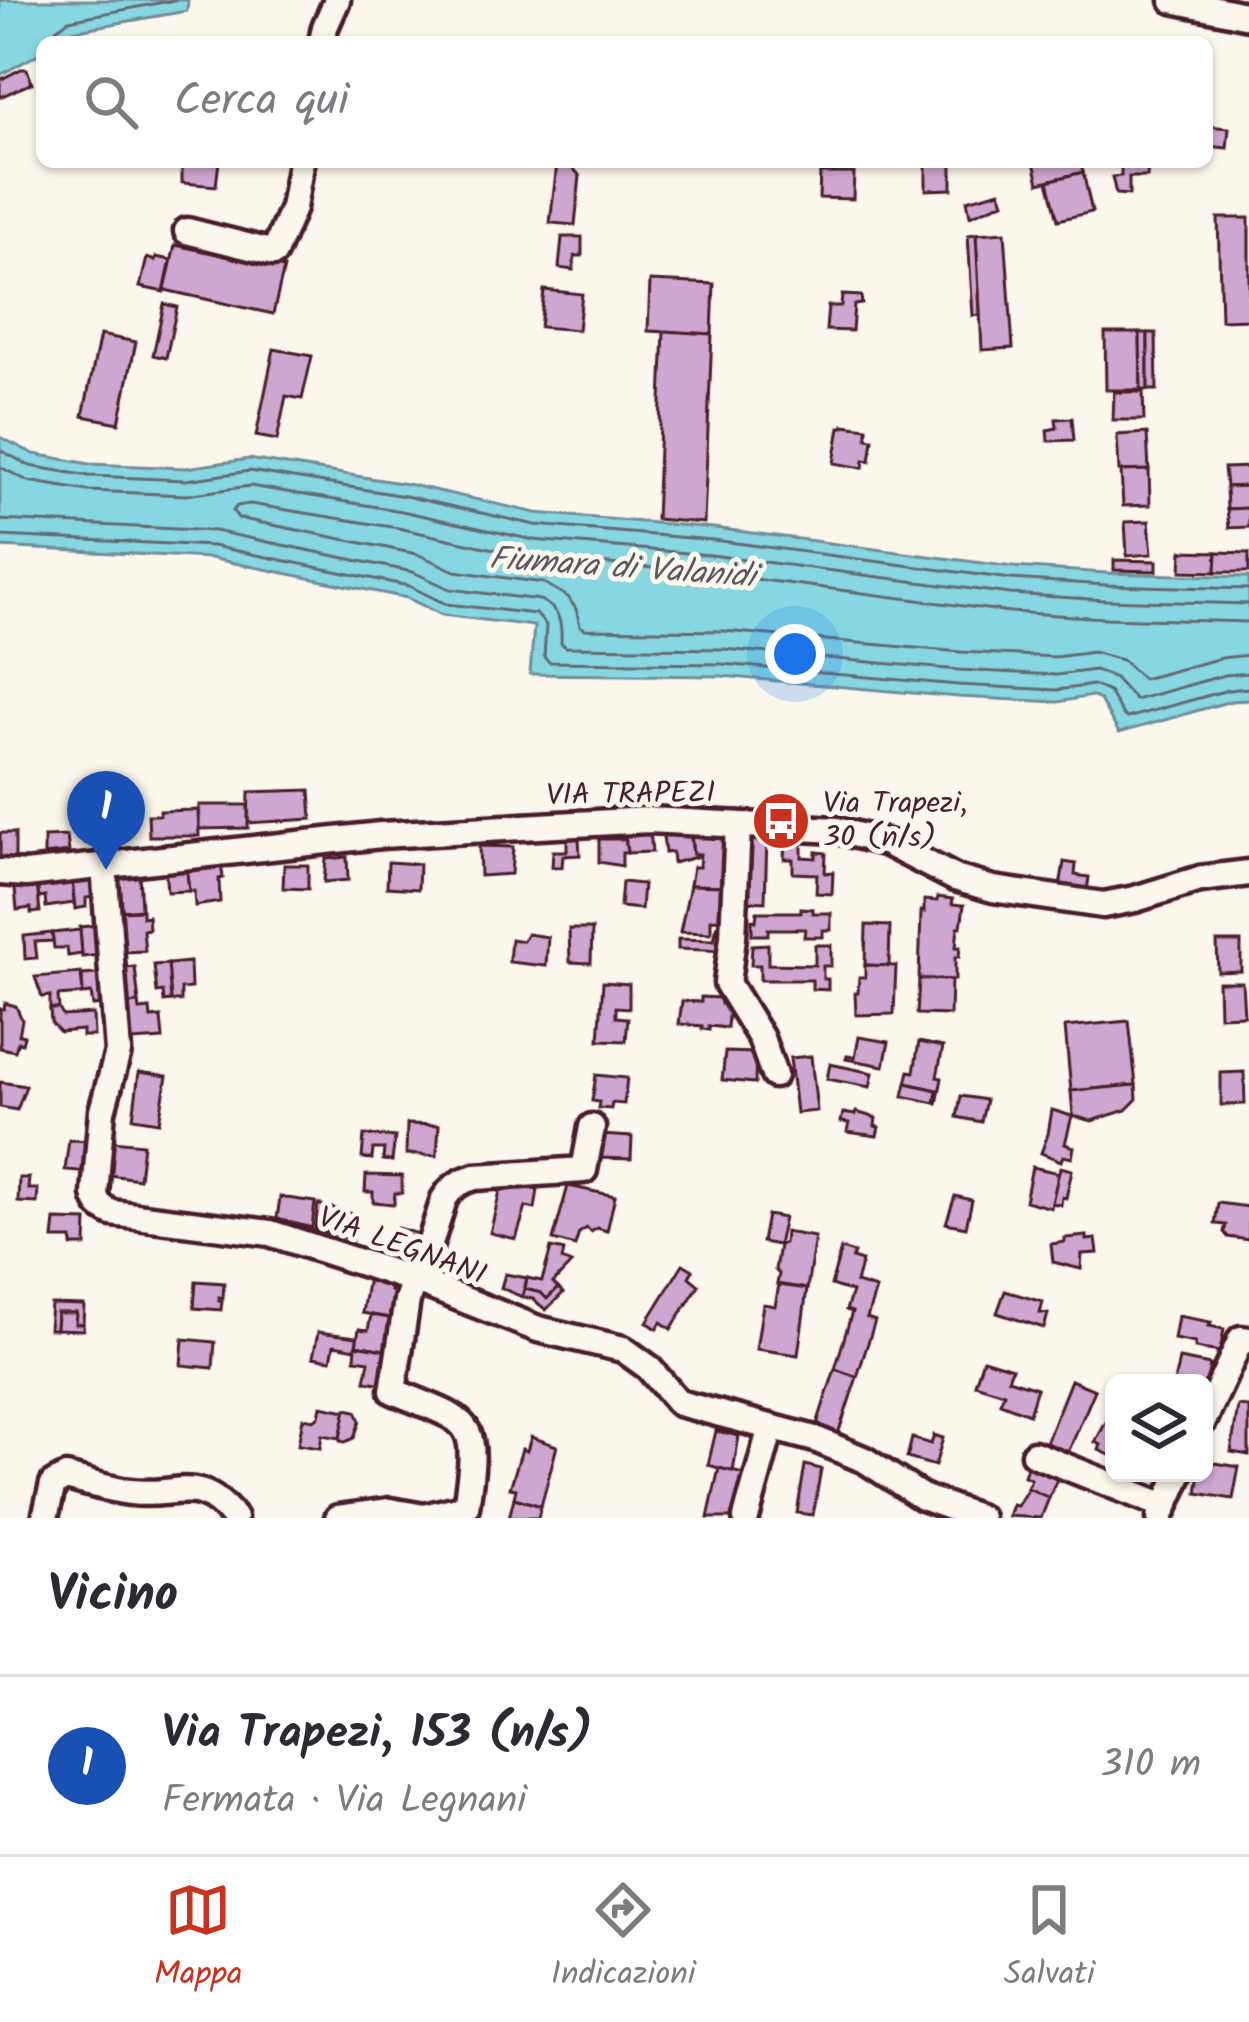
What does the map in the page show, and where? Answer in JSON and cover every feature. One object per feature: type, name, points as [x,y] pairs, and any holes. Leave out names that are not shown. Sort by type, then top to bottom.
[{"type":"street","points":[[323,36],[337,0]]},
{"type":"street","points":[[1173,0],[1249,16]]},
{"type":"street","points":[[187,231],[274,253],[293,208],[301,168]]},
{"type":"street","name":"VIA TRAPEZI","points":[[0,872],[26,874],[381,835],[649,820],[837,830],[887,842],[955,878],[993,889],[1103,904],[1136,899],[1200,878],[1249,873]]},
{"type":"street","points":[[738,825],[728,983],[761,1038],[774,1075]]},
{"type":"street","name":"VIA LEGNANI","points":[[104,866],[118,1052],[102,1111],[97,1203],[112,1213],[270,1233],[414,1280],[538,1329],[622,1349],[648,1367],[679,1403],[815,1439],[865,1460],[922,1497],[980,1518]]},
{"type":"street","points":[[338,1518],[390,1511],[424,1516],[466,1507],[472,1434],[460,1420],[393,1391],[400,1332],[414,1280],[422,1270],[450,1189],[475,1178],[584,1170],[592,1127]]},
{"type":"street","points":[[1213,1402],[1245,1340]]},
{"type":"street","points":[[746,1518],[771,1427]]},
{"type":"street","points":[[1034,1454],[1162,1512],[1176,1482]]},
{"type":"street","points":[[45,1518],[53,1484],[66,1477],[134,1493],[179,1488],[219,1499],[234,1518]]},
{"type":"water","points":[[0,0],[188,0],[187,11],[72,31],[66,36],[36,36],[36,55],[0,75]]},
{"type":"water","name":"Fiumara di Valanidi","points":[[0,437],[34,454],[90,464],[186,468],[249,459],[407,484],[536,513],[714,528],[1013,567],[1249,577],[1249,700],[1119,733],[1100,700],[1091,696],[1058,702],[721,676],[530,674],[534,626],[442,615],[407,598],[210,558],[0,547]]},
{"type":"building","points":[[27,69],[32,83],[0,97],[0,80]]},
{"type":"building","points":[[1213,127],[1229,128],[1227,148],[1213,147]]},
{"type":"building","points":[[182,168],[218,168],[216,186],[182,183]]},
{"type":"building","points":[[557,168],[573,168],[580,176],[575,225],[550,223]]},
{"type":"building","points":[[926,168],[952,168],[952,189],[926,190]]},
{"type":"building","points":[[1035,168],[1082,168],[1083,172],[1039,183]]},
{"type":"building","points":[[1121,168],[1148,168],[1147,177],[1129,177],[1129,195],[1116,194],[1112,177],[1121,176]]},
{"type":"building","points":[[1083,172],[1092,212],[1058,220],[1048,181]]},
{"type":"building","points":[[820,173],[854,173],[853,199],[819,198]]},
{"type":"building","points":[[1000,191],[1004,202],[970,216],[967,200]]},
{"type":"building","points":[[1218,218],[1249,218],[1249,319],[1221,320]]},
{"type":"building","points":[[1005,232],[1013,348],[982,350],[976,234]]},
{"type":"building","points":[[976,234],[980,315],[973,316],[968,235]]},
{"type":"building","points":[[562,237],[582,237],[582,256],[575,256],[573,270],[559,268]]},
{"type":"building","points":[[175,245],[284,268],[273,314],[165,290]]},
{"type":"building","points":[[156,257],[171,260],[164,292],[140,287],[147,258],[155,261]]},
{"type":"building","points":[[650,281],[714,284],[712,334],[648,331]]},
{"type":"building","points":[[544,290],[582,294],[578,330],[540,327]]},
{"type":"building","points":[[842,295],[861,296],[862,304],[854,305],[852,331],[826,330],[828,306],[841,306]]},
{"type":"building","points":[[164,304],[177,307],[166,358],[153,355]]},
{"type":"building","points":[[664,331],[712,334],[704,523],[656,519]]},
{"type":"building","points":[[1105,333],[1140,333],[1141,390],[1106,390]]},
{"type":"building","points":[[1140,333],[1148,333],[1148,390],[1141,390]]},
{"type":"building","points":[[1148,333],[1156,333],[1157,390],[1148,390]]},
{"type":"building","points":[[100,335],[136,342],[119,423],[83,416]]},
{"type":"building","points":[[274,349],[312,356],[302,399],[286,396],[277,440],[256,436]]},
{"type":"building","points":[[1114,392],[1143,392],[1144,420],[1113,420]]},
{"type":"building","points":[[1072,418],[1074,440],[1048,441],[1047,430],[1057,428],[1056,419]]},
{"type":"building","points":[[844,425],[867,428],[867,438],[873,439],[870,461],[864,460],[863,468],[834,463]]},
{"type":"building","points":[[1147,433],[1149,470],[1119,471],[1117,435]]},
{"type":"building","points":[[1249,467],[1249,486],[1226,487],[1224,468]]},
{"type":"building","points":[[1149,470],[1150,505],[1123,506],[1121,471]]},
{"type":"building","points":[[1249,486],[1249,508],[1227,509],[1226,487]]},
{"type":"building","points":[[1249,508],[1249,527],[1229,528],[1227,509]]},
{"type":"building","points":[[1149,521],[1152,554],[1127,556],[1125,522]]},
{"type":"building","points":[[1182,551],[1217,552],[1216,572],[1181,571]]},
{"type":"building","points":[[1217,552],[1249,553],[1249,572],[1216,572]]},
{"type":"building","points":[[1114,560],[1157,561],[1157,571],[1114,570]]},
{"type":"building","points":[[310,790],[312,819],[248,823],[249,792]]},
{"type":"building","points":[[199,805],[248,805],[248,828],[199,829]]},
{"type":"building","points":[[198,810],[199,836],[149,836],[148,815]]},
{"type":"building","points":[[650,830],[652,852],[627,853],[625,833]]},
{"type":"building","points":[[690,831],[693,854],[700,856],[673,863],[672,852],[665,853],[663,836]]},
{"type":"building","points":[[0,833],[15,833],[15,859],[0,858]]},
{"type":"building","points":[[691,834],[729,838],[727,886],[690,885],[700,854],[693,854]]},
{"type":"building","points":[[67,836],[69,852],[44,855],[44,837]]},
{"type":"building","points":[[579,838],[580,855],[563,856],[562,867],[552,867],[553,851],[567,851],[567,839]]},
{"type":"building","points":[[599,839],[625,839],[622,866],[599,862]]},
{"type":"building","points":[[750,839],[767,839],[765,902],[748,901]]},
{"type":"building","points":[[785,839],[802,839],[802,857],[826,853],[825,873],[833,872],[832,894],[816,893],[817,874],[793,873],[793,859],[784,859]]},
{"type":"building","points":[[479,846],[513,847],[511,874],[480,876]]},
{"type":"building","points":[[347,857],[348,880],[324,882],[326,859]]},
{"type":"building","points":[[388,862],[419,864],[418,889],[387,887]]},
{"type":"building","points":[[1064,862],[1076,864],[1075,875],[1089,877],[1087,891],[1060,887]]},
{"type":"building","points":[[221,863],[220,902],[195,906],[186,865]]},
{"type":"building","points":[[186,865],[189,891],[167,892],[165,867]]},
{"type":"building","points":[[284,865],[308,865],[308,889],[283,888]]},
{"type":"building","points":[[139,873],[141,909],[120,911],[116,875]]},
{"type":"building","points":[[102,877],[105,896],[86,898],[86,907],[75,909],[72,880]]},
{"type":"building","points":[[72,880],[74,903],[46,907],[45,897],[39,898],[37,884]]},
{"type":"building","points":[[622,882],[643,884],[641,909],[620,907]]},
{"type":"building","points":[[37,884],[40,912],[17,910],[15,889]]},
{"type":"building","points":[[690,885],[722,886],[726,892],[726,920],[711,919],[711,933],[680,932]]},
{"type":"building","points":[[938,897],[964,905],[955,980],[919,979],[921,911],[924,900],[937,901]]},
{"type":"building","points":[[801,908],[831,913],[831,930],[823,930],[823,937],[804,937],[805,929],[768,929],[768,935],[752,935],[757,912],[801,912]]},
{"type":"building","points":[[142,910],[149,929],[143,930],[145,951],[124,952],[120,911]]},
{"type":"building","points":[[107,924],[110,954],[82,957],[80,927]]},
{"type":"building","points":[[866,925],[890,926],[889,966],[865,965]]},
{"type":"building","points":[[717,926],[730,926],[729,951],[678,949],[678,939],[714,940]]},
{"type":"building","points":[[569,929],[592,929],[591,963],[570,962]]},
{"type":"building","points":[[80,930],[82,954],[68,956],[67,948],[54,948],[52,933]]},
{"type":"building","points":[[52,933],[53,941],[35,942],[37,958],[25,959],[24,936]]},
{"type":"building","points":[[527,934],[548,937],[546,966],[509,962],[511,939],[523,941]]},
{"type":"building","points":[[1217,942],[1241,942],[1241,971],[1218,972]]},
{"type":"building","points":[[768,944],[768,964],[815,965],[815,945],[831,945],[831,966],[823,966],[828,990],[812,989],[812,980],[760,980],[760,965],[751,965],[752,945]]},
{"type":"building","points":[[190,962],[191,988],[181,989],[181,1001],[171,1001],[168,964]]},
{"type":"building","points":[[168,964],[171,1001],[164,1002],[163,992],[157,993],[154,965]]},
{"type":"building","points":[[865,965],[896,966],[894,1014],[856,1015],[855,993],[859,977],[865,977]]},
{"type":"building","points":[[135,967],[139,1003],[128,1004],[125,968]]},
{"type":"building","points":[[81,973],[83,994],[58,996],[59,1009],[50,1009],[50,996],[42,997],[35,977]]},
{"type":"building","points":[[109,973],[112,1004],[93,1006],[91,993],[83,994],[82,975]]},
{"type":"building","points":[[919,979],[951,980],[950,1015],[917,1014]]},
{"type":"building","points":[[603,982],[629,984],[629,1008],[616,1007],[616,1017],[628,1018],[626,1041],[599,1040]]},
{"type":"building","points":[[1218,982],[1242,982],[1244,1015],[1219,1016]]},
{"type":"building","points":[[701,997],[720,998],[721,1004],[729,1004],[727,1028],[679,1024],[682,1001],[701,1002]]},
{"type":"building","points":[[5,1003],[16,1006],[22,1020],[19,1035],[24,1036],[15,1051],[0,1048],[0,1009]]},
{"type":"building","points":[[139,1003],[140,1010],[150,1009],[151,1018],[161,1017],[163,1039],[132,1041],[128,1004]]},
{"type":"building","points":[[50,1009],[59,1009],[63,1016],[93,1014],[94,1036],[82,1036],[82,1030],[60,1032],[51,1022]]},
{"type":"building","points":[[1129,1021],[1136,1085],[1071,1091],[1065,1027]]},
{"type":"building","points":[[859,1037],[889,1042],[884,1066],[846,1059],[855,1057]]},
{"type":"building","points":[[919,1042],[943,1047],[937,1104],[937,1090],[906,1083],[909,1071],[914,1072]]},
{"type":"building","points":[[725,1052],[756,1053],[755,1083],[722,1080]]},
{"type":"building","points":[[811,1056],[817,1111],[796,1113],[790,1058]]},
{"type":"building","points":[[830,1064],[873,1073],[870,1087],[827,1079]]},
{"type":"building","points":[[139,1072],[167,1076],[159,1122],[133,1118]]},
{"type":"building","points":[[1244,1072],[1245,1104],[1221,1105],[1221,1073]]},
{"type":"building","points":[[596,1075],[627,1078],[624,1104],[598,1108],[599,1102],[592,1101]]},
{"type":"building","points":[[0,1082],[26,1086],[17,1110],[0,1107]]},
{"type":"building","points":[[906,1083],[937,1090],[935,1103],[903,1096]]},
{"type":"building","points":[[1136,1085],[1137,1099],[1126,1110],[1092,1121],[1073,1116],[1071,1091]]},
{"type":"building","points":[[961,1096],[986,1100],[981,1122],[957,1117]]},
{"type":"building","points":[[1052,1110],[1072,1116],[1065,1144],[1074,1147],[1072,1158],[1063,1156],[1061,1161],[1041,1153]]},
{"type":"building","points":[[843,1113],[876,1118],[877,1136],[847,1132],[849,1123],[841,1122]]},
{"type":"building","points":[[407,1124],[439,1125],[437,1156],[406,1154]]},
{"type":"building","points":[[364,1135],[395,1137],[392,1161],[383,1160],[384,1149],[373,1149],[372,1159],[362,1158]]},
{"type":"building","points":[[600,1135],[632,1137],[631,1159],[598,1158]]},
{"type":"building","points":[[69,1140],[93,1141],[90,1172],[65,1170]]},
{"type":"building","points":[[113,1141],[143,1144],[139,1179],[109,1175]]},
{"type":"building","points":[[1032,1167],[1059,1173],[1051,1208],[1025,1201]]},
{"type":"building","points":[[1060,1167],[1072,1170],[1061,1205],[1052,1203]]},
{"type":"building","points":[[366,1175],[402,1176],[402,1193],[395,1193],[394,1204],[373,1202],[373,1192],[365,1192]]},
{"type":"building","points":[[19,1178],[29,1178],[28,1189],[38,1189],[37,1203],[18,1202]]},
{"type":"building","points":[[502,1183],[538,1190],[535,1209],[526,1207],[516,1239],[490,1233]]},
{"type":"building","points":[[568,1186],[615,1196],[607,1231],[587,1228],[579,1233],[575,1246],[553,1240]]},
{"type":"building","points":[[955,1196],[972,1200],[966,1227],[946,1223]]},
{"type":"building","points":[[280,1197],[315,1202],[312,1228],[277,1219]]},
{"type":"building","points":[[1218,1203],[1249,1207],[1249,1240],[1228,1237],[1226,1225],[1215,1224]]},
{"type":"building","points":[[318,1204],[356,1215],[352,1240],[315,1229]]},
{"type":"building","points":[[767,1215],[784,1218],[778,1245],[762,1242]]},
{"type":"building","points":[[55,1220],[87,1221],[86,1246],[72,1246],[72,1239],[53,1239]]},
{"type":"building","points":[[397,1228],[426,1236],[417,1262],[391,1246]]},
{"type":"building","points":[[785,1232],[815,1237],[807,1289],[777,1284],[775,1270]]},
{"type":"building","points":[[1087,1236],[1087,1240],[1096,1239],[1098,1253],[1082,1254],[1081,1269],[1053,1262],[1051,1244]]},
{"type":"building","points":[[551,1248],[564,1251],[562,1260],[571,1264],[553,1283],[558,1288],[547,1299],[525,1289],[527,1278],[542,1281]]},
{"type":"building","points":[[841,1249],[862,1261],[856,1283],[876,1289],[867,1318],[875,1321],[857,1377],[835,1369],[852,1312],[846,1310],[852,1292],[831,1285]]},
{"type":"building","points":[[683,1264],[693,1270],[689,1277],[699,1285],[671,1329],[661,1322],[657,1329],[647,1322]]},
{"type":"building","points":[[505,1274],[527,1278],[522,1297],[501,1288]]},
{"type":"building","points":[[368,1277],[392,1284],[390,1291],[403,1294],[400,1320],[362,1313]]},
{"type":"building","points":[[196,1281],[224,1283],[221,1310],[194,1308]]},
{"type":"building","points":[[779,1285],[807,1289],[798,1355],[756,1349],[763,1304],[775,1306]]},
{"type":"building","points":[[558,1288],[563,1293],[546,1310],[522,1297],[525,1289],[547,1299]]},
{"type":"building","points":[[1005,1291],[1043,1302],[1040,1313],[1048,1314],[1044,1328],[997,1313]]},
{"type":"building","points":[[51,1304],[84,1305],[83,1324],[75,1324],[76,1313],[57,1313],[56,1329],[49,1329]]},
{"type":"building","points":[[57,1313],[76,1313],[75,1324],[83,1324],[83,1330],[56,1329]]},
{"type":"building","points":[[371,1315],[395,1319],[390,1351],[356,1345],[359,1329],[368,1330]]},
{"type":"building","points":[[1178,1316],[1224,1329],[1220,1352],[1174,1339]]},
{"type":"building","points":[[318,1332],[357,1337],[356,1349],[334,1345],[331,1360],[313,1357]]},
{"type":"building","points":[[183,1339],[215,1342],[213,1368],[181,1365]]},
{"type":"building","points":[[356,1345],[390,1351],[384,1384],[365,1381],[369,1361],[355,1359]]},
{"type":"building","points":[[983,1359],[1012,1368],[1008,1379],[1037,1388],[1029,1414],[1000,1403],[1004,1393],[975,1384]]},
{"type":"building","points":[[1179,1359],[1210,1365],[1208,1374],[1176,1374]]},
{"type":"building","points":[[835,1369],[857,1377],[838,1434],[816,1427]]},
{"type":"building","points":[[1071,1380],[1095,1390],[1067,1455],[1045,1445]]},
{"type":"building","points":[[321,1406],[346,1411],[340,1438],[322,1435],[320,1448],[298,1445],[303,1418],[314,1420]]},
{"type":"building","points":[[1238,1406],[1249,1407],[1249,1455],[1231,1452]]},
{"type":"building","points":[[346,1409],[356,1411],[360,1421],[354,1438],[345,1442],[340,1438]]},
{"type":"building","points":[[1105,1424],[1105,1453],[1095,1442]]},
{"type":"building","points":[[716,1431],[739,1436],[733,1472],[708,1465]]},
{"type":"building","points":[[934,1435],[943,1438],[935,1466],[907,1458],[912,1438],[931,1444]]},
{"type":"building","points":[[531,1437],[557,1446],[541,1506],[514,1498],[516,1489],[510,1488],[522,1449],[527,1451]]},
{"type":"building","points":[[1213,1463],[1239,1467],[1233,1499],[1197,1493],[1199,1482],[1213,1482]]},
{"type":"building","points":[[805,1465],[821,1469],[813,1515],[797,1513]]},
{"type":"building","points":[[1027,1467],[1057,1479],[1049,1498],[1027,1488],[1031,1479],[1024,1476]]},
{"type":"building","points":[[719,1468],[744,1474],[734,1518],[708,1518]]},
{"type":"building","points":[[1028,1488],[1049,1498],[1041,1518],[1008,1516],[1012,1505],[1017,1506]]},
{"type":"building","points":[[514,1498],[541,1506],[538,1518],[509,1518]]},
{"type":"place","name":"Via Trapezi, 30 (n/s)","points":[[781,821]]},
{"type":"place","name":"Via Trapezi, 153 (n/s)","points":[[106,870]]}]
